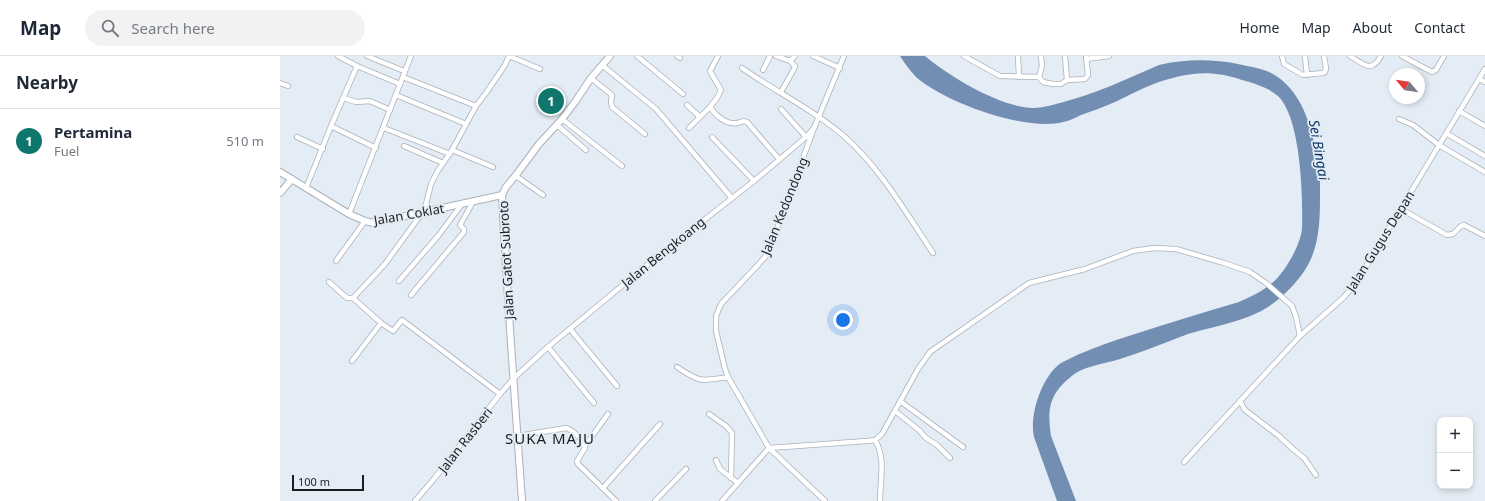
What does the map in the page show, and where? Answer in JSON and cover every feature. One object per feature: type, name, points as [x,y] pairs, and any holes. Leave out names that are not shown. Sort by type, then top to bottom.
[{"type":"main road","name":"Jalan Gatot Subroto","points":[[522,501],[502,195],[506,187],[516,176],[539,144],[562,119],[591,78],[610,56]]},
{"type":"main road","name":"Jalan Coklat","points":[[280,172],[349,214],[374,223],[502,195]]},
{"type":"main road","points":[[280,193],[292,179]]},
{"type":"street","points":[[338,56],[357,66],[400,84]]},
{"type":"street","points":[[367,56],[404,71]]},
{"type":"street","points":[[349,214],[411,56]]},
{"type":"street","points":[[353,298],[385,264],[423,212],[431,184],[451,152],[476,106],[489,90],[509,56],[540,69]]},
{"type":"street","points":[[637,56],[683,94]]},
{"type":"street","points":[[689,128],[710,107],[721,90],[710,71],[718,56]]},
{"type":"street","points":[[763,70],[770,56]]},
{"type":"street","points":[[776,56],[790,61],[794,66],[794,69],[781,92]]},
{"type":"street","points":[[790,61],[795,56]]},
{"type":"street","points":[[813,56],[840,68]]},
{"type":"street","points":[[964,56],[1000,76],[1039,77]]},
{"type":"street","points":[[1018,56],[1019,77]]},
{"type":"street","points":[[1039,77],[1042,66],[1041,56]]},
{"type":"street","points":[[1065,56],[1067,80]]},
{"type":"street","points":[[1039,77],[1043,82],[1049,84],[1062,84],[1067,80],[1086,80],[1088,73],[1086,57],[1109,56]]},
{"type":"street","points":[[1282,56],[1284,64],[1301,74],[1325,72],[1326,68],[1324,56]]},
{"type":"street","points":[[1305,56],[1307,74]]},
{"type":"street","points":[[1350,56],[1367,66],[1374,66],[1381,56]]},
{"type":"street","points":[[1402,56],[1432,72],[1436,70],[1442,56]]},
{"type":"street","name":"Jalan Kedondong","points":[[825,501],[769,448],[725,369],[716,331],[716,316],[726,298],[765,257],[770,248],[814,128],[840,68],[842,57]]},
{"type":"street","points":[[602,65],[656,109],[731,197]]},
{"type":"street","points":[[306,188],[357,66]]},
{"type":"street","points":[[742,68],[819,117],[866,157],[933,253]]},
{"type":"street","name":"Jalan Gugus Depan","points":[[1184,462],[1300,336],[1351,290],[1485,69]]},
{"type":"street","points":[[403,77],[476,106]]},
{"type":"street","points":[[591,78],[612,95],[612,107],[645,134]]},
{"type":"street","points":[[1479,79],[1485,82]]},
{"type":"street","points":[[280,83],[288,86]]},
{"type":"street","points":[[396,95],[466,124]]},
{"type":"street","points":[[343,98],[356,102],[370,101],[390,110]]},
{"type":"street","points":[[687,105],[700,117]]},
{"type":"street","points":[[710,107],[720,118],[734,123],[743,120],[747,122],[779,159]]},
{"type":"street","points":[[781,109],[806,137]]},
{"type":"street","points":[[1459,112],[1485,126]]},
{"type":"street","points":[[562,119],[622,166]]},
{"type":"street","points":[[1399,119],[1413,125],[1439,145],[1485,172]]},
{"type":"street","points":[[556,125],[586,150]]},
{"type":"street","points":[[331,126],[376,148]]},
{"type":"street","points":[[384,128],[493,167]]},
{"type":"street","name":"Jalan Bengkoang","points":[[514,378],[548,347],[658,256],[731,197],[754,181],[806,137],[814,128]]},
{"type":"street","points":[[1446,133],[1485,156]]},
{"type":"street","points":[[297,137],[323,149]]},
{"type":"street","points":[[712,137],[754,181]]},
{"type":"street","points":[[404,146],[443,163]]},
{"type":"street","points":[[516,176],[543,195]]},
{"type":"street","points":[[411,295],[464,232],[460,226],[460,223],[473,202]]},
{"type":"street","points":[[399,281],[438,236],[462,204]]},
{"type":"street","points":[[1401,209],[1447,235],[1453,234],[1464,225],[1485,236]]},
{"type":"street","points":[[336,260],[365,221]]},
{"type":"street","points":[[722,501],[769,448],[832,445],[875,440],[882,434],[925,358],[930,352],[1030,283],[1085,269],[1133,251],[1144,248],[1176,249],[1240,268],[1257,276],[1289,302],[1296,317],[1300,336]]},
{"type":"street","points":[[329,282],[347,298],[353,298],[381,323],[393,331],[402,320],[500,394]]},
{"type":"street","points":[[352,361],[381,323]]},
{"type":"street","points":[[570,329],[617,386]]},
{"type":"street","points":[[548,347],[594,403]]},
{"type":"street","points":[[677,367],[690,376],[703,381],[728,376]]},
{"type":"street","name":"Jalan Rasberi","points":[[415,501],[514,378]]},
{"type":"street","points":[[900,401],[963,447]]},
{"type":"street","points":[[1240,401],[1245,410],[1279,436],[1304,458],[1316,475]]},
{"type":"street","points":[[895,411],[919,430],[926,438],[937,445],[950,458]]},
{"type":"street","points":[[608,414],[585,446],[577,461],[578,464],[616,501]]},
{"type":"street","points":[[709,414],[726,426],[732,433],[731,478]]},
{"type":"street","points":[[603,488],[660,424]]},
{"type":"street","points":[[518,436],[568,428],[572,430],[585,446]]},
{"type":"street","points":[[875,440],[880,448],[882,460],[880,501]]},
{"type":"street","points":[[716,460],[720,469],[738,484]]},
{"type":"street","points":[[655,501],[686,469]]},
{"type":"water","name":"Sei Bingai","points":[[900,56],[925,56],[948,73],[976,90],[1006,102],[1033,108],[1040,108],[1086,95],[1159,65],[1189,61],[1228,62],[1269,72],[1282,80],[1296,96],[1310,125],[1319,160],[1320,172],[1320,214],[1318,236],[1312,257],[1307,267],[1291,287],[1275,302],[1257,313],[1232,322],[1188,334],[1123,358],[1083,369],[1065,382],[1054,395],[1049,417],[1051,436],[1076,501],[1057,501],[1034,437],[1033,418],[1035,407],[1038,397],[1048,377],[1061,363],[1077,355],[1098,346],[1239,302],[1259,292],[1276,279],[1291,259],[1299,243],[1302,228],[1301,178],[1296,139],[1292,122],[1286,107],[1278,96],[1266,88],[1231,77],[1202,73],[1173,78],[1156,83],[1111,104],[1068,121],[1047,124],[1028,123],[986,113],[946,96],[929,87],[916,77]]},
{"type":"place","name":"Pertamina","points":[[551,101]]},
{"type":"district","name":"SUKA MAJU","points":[[550,439]]}]
